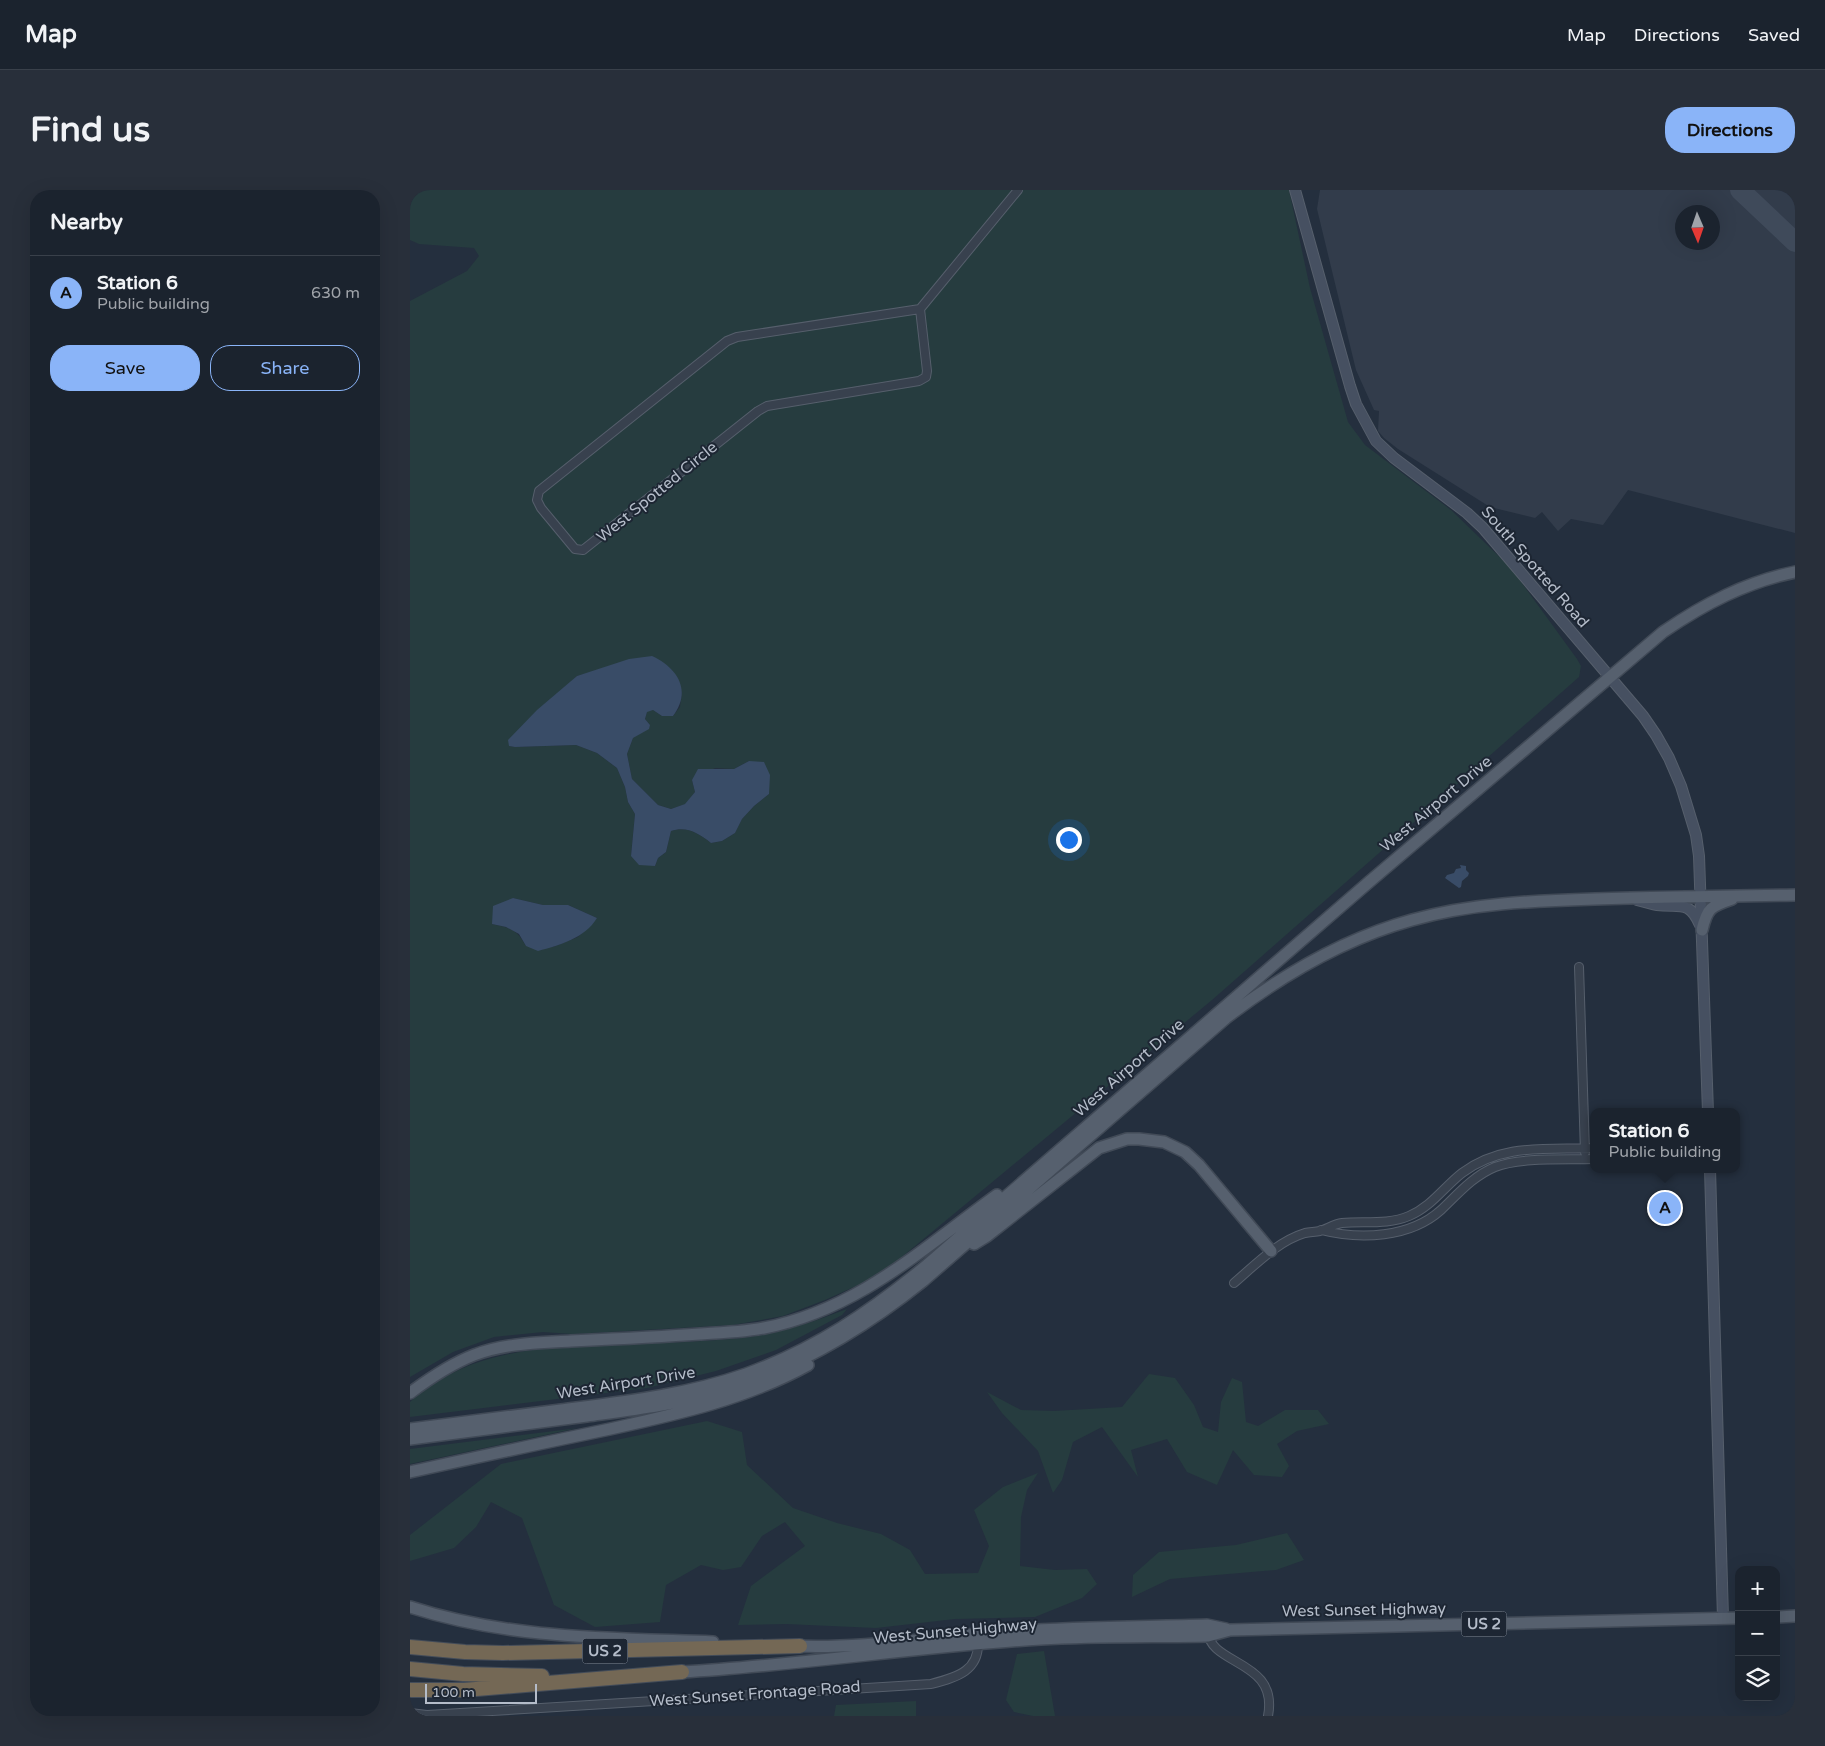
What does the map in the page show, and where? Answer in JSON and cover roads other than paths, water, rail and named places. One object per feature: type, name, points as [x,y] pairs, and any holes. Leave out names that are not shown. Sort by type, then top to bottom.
[{"type":"highway","name":"US 2","points":[[410,1647],[503,1653],[800,1646]]},
{"type":"highway","name":"US 2","points":[[410,1669],[504,1676],[682,1672]]},
{"type":"highway","points":[[410,1690],[472,1690],[682,1672]]},
{"type":"main road","name":"South Spotted Road","points":[[1295,190],[1350,386],[1356,404],[1376,442],[1394,458],[1455,503],[1483,528],[1611,677],[1656,735],[1682,786],[1696,835],[1699,856],[1708,1108]]},
{"type":"main road","name":"West Airport Drive","points":[[410,1429],[676,1393],[731,1379],[784,1359],[834,1333],[883,1300],[927,1265],[1369,882],[1663,632],[1696,610],[1743,586],[1795,572]]},
{"type":"main road","name":"West Airport Drive","points":[[410,1439],[657,1406],[717,1393],[756,1380],[813,1355],[884,1311],[941,1265],[1226,1018],[1280,978],[1297,968],[1333,950],[1381,930],[1452,910],[1516,902],[1795,895]]},
{"type":"main road","points":[[1702,930],[1705,917],[1712,907],[1742,896]]},
{"type":"main road","points":[[1630,898],[1658,905],[1680,905],[1690,908],[1702,930]]},
{"type":"main road","points":[[941,1265],[987,1236],[1099,1148],[1127,1139],[1164,1142],[1185,1152],[1199,1165],[1271,1251]]},
{"type":"main road","points":[[410,1393],[446,1368],[476,1354],[495,1349],[549,1342],[732,1332],[763,1328],[808,1317],[849,1299],[893,1273],[1054,1155]]},
{"type":"main road","points":[[1710,1173],[1723,1618]]},
{"type":"main road","points":[[410,1472],[677,1413],[718,1403],[754,1391],[793,1373],[830,1352],[860,1332],[884,1311]]},
{"type":"main road","name":"West Sunset Highway","points":[[410,1608],[474,1624],[530,1633],[800,1646],[978,1639]]},
{"type":"main road","points":[[1780,1617],[1795,1616]]},
{"type":"main road","name":"West Sunset Highway","points":[[682,1672],[759,1667],[978,1639],[1083,1628],[1230,1630],[1735,1618]]},
{"type":"street","points":[[920,309],[1018,190]]},
{"type":"street","name":"West Spotted Circle","points":[[920,309],[927,371],[926,377],[919,380],[767,406],[758,411],[583,550],[574,549],[541,508],[537,500],[539,491],[727,341],[737,337],[920,309]]},
{"type":"street","points":[[1321,1230],[1339,1235],[1382,1234],[1413,1227],[1429,1219],[1470,1182],[1489,1170],[1515,1163],[1590,1159],[1585,1149],[1579,967]]},
{"type":"street","points":[[1234,1283],[1271,1251],[1295,1237],[1340,1223],[1381,1222],[1408,1216],[1429,1204],[1460,1174],[1485,1159],[1509,1151],[1590,1148]]},
{"type":"street","points":[[1485,1159],[1489,1170]]},
{"type":"street","points":[[1408,1216],[1413,1227]]},
{"type":"street","points":[[1208,1630],[1223,1654],[1239,1662],[1263,1681],[1270,1705],[1268,1716]]},
{"type":"street","name":"West Sunset Frontage Road","points":[[410,1713],[427,1715],[931,1684],[952,1678],[972,1667],[978,1653],[978,1639]]},
{"type":"water","points":[[652,656],[669,667],[675,674],[682,689],[681,698],[679,707],[673,716],[662,716],[653,710],[647,712],[645,719],[650,725],[649,729],[633,738],[627,754],[632,779],[658,805],[671,809],[685,804],[695,792],[692,780],[698,769],[734,769],[749,761],[764,762],[770,775],[769,794],[742,819],[735,833],[722,841],[711,843],[692,831],[682,829],[671,831],[666,852],[658,858],[655,866],[639,865],[631,856],[635,814],[628,802],[625,787],[617,768],[597,753],[576,745],[515,747],[509,746],[508,740],[537,710],[577,676],[629,659]]},
{"type":"water","points":[[1460,865],[1466,866],[1466,870],[1469,873],[1459,888],[1445,878],[1447,875],[1454,873],[1456,869],[1461,868]]},
{"type":"water","points":[[513,898],[543,905],[568,905],[597,918],[579,936],[538,951],[526,946],[519,934],[506,927],[492,924],[493,906]]},
{"type":"place","name":"Station 6","points":[[1665,1208]]}]
